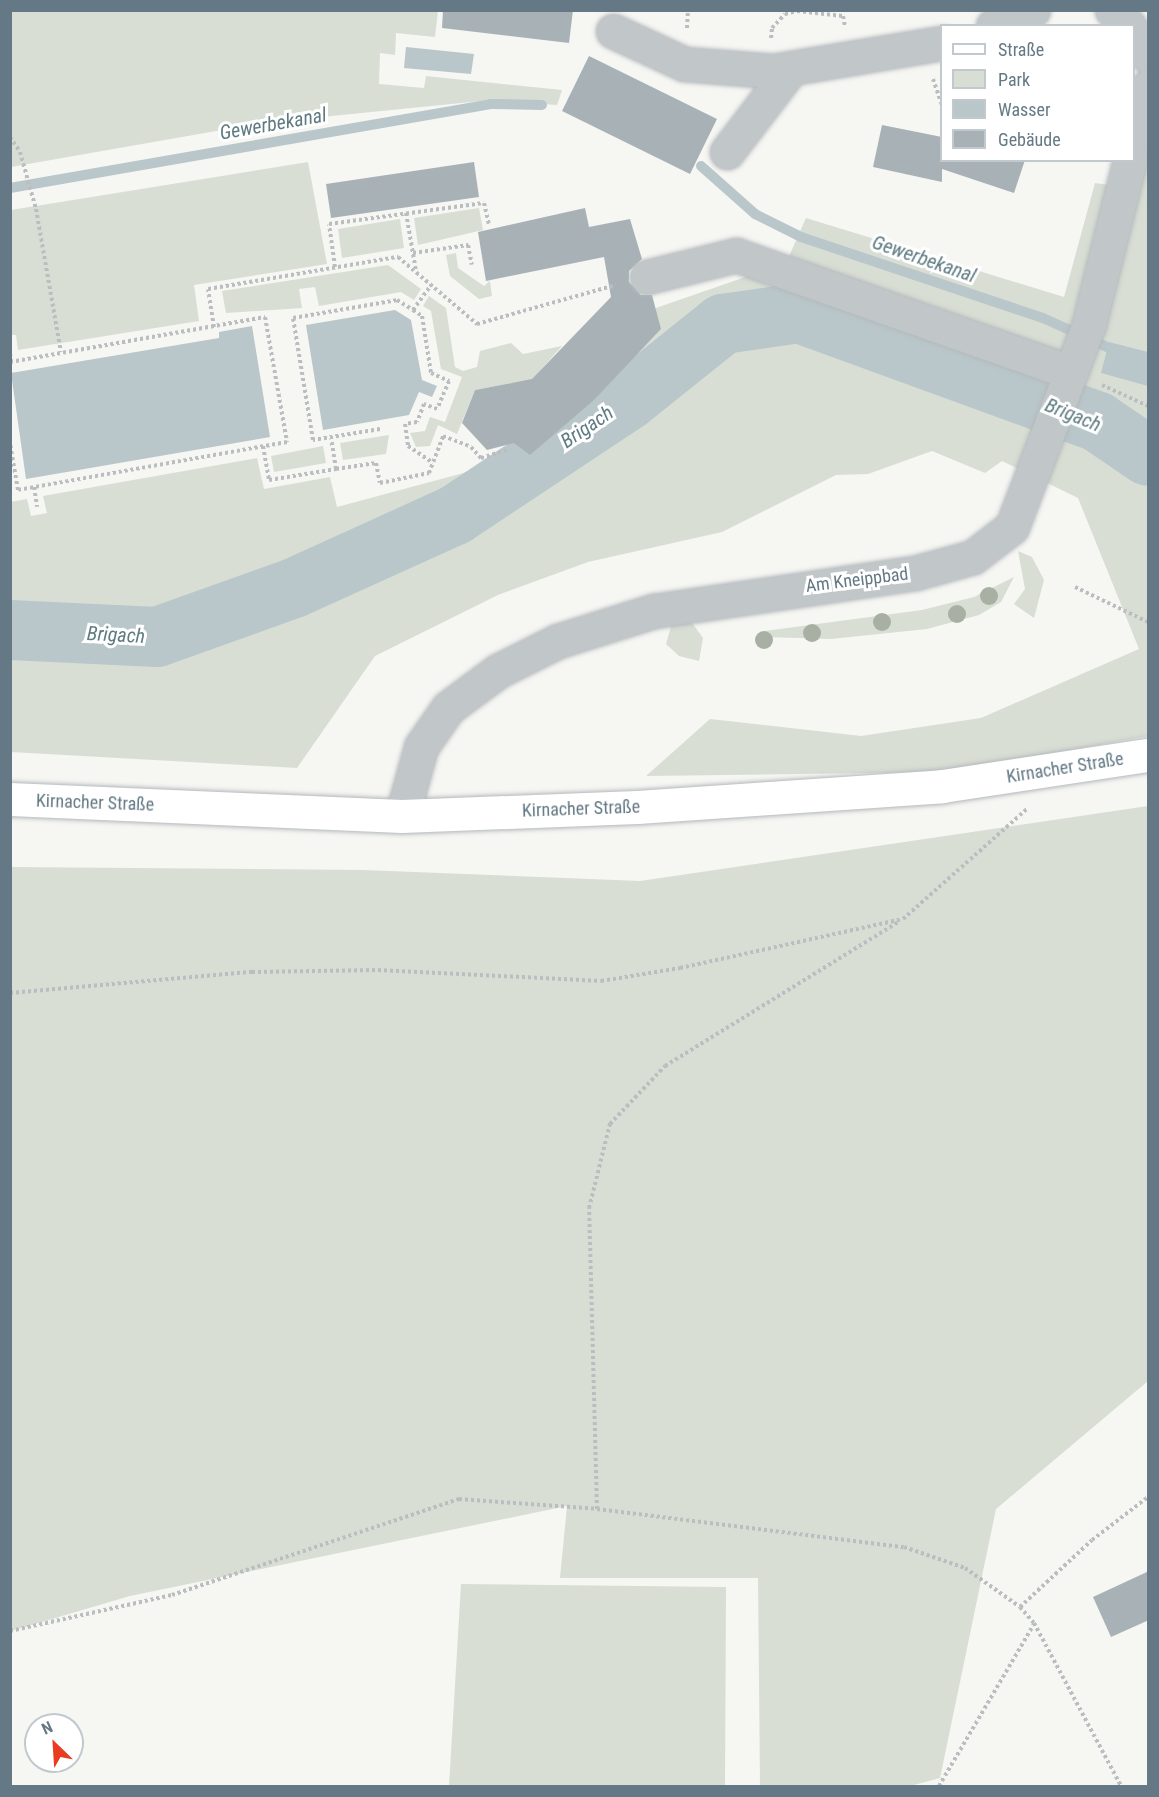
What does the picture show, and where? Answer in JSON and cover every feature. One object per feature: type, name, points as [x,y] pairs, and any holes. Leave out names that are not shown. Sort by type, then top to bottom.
[{"type":"main road","name":"Kirnacher Straße","points":[[10,799],[402,816],[931,787],[1149,755]]},
{"type":"street","points":[[998,24],[1033,10]]},
{"type":"street","points":[[1112,10],[1127,24]]},
{"type":"street","points":[[613,31],[684,64],[789,71],[940,43]]},
{"type":"street","points":[[1135,35],[1149,56]]},
{"type":"street","points":[[727,152],[789,71]]},
{"type":"street","points":[[1135,143],[1149,87]]},
{"type":"street","name":"Am Kneippbad","points":[[402,816],[421,747],[448,708],[498,671],[558,641],[654,610],[915,573],[973,557],[1012,527],[1089,324],[1130,162]]},
{"type":"street","points":[[647,277],[736,255],[1070,374]]},
{"type":"path","points":[[10,137],[21,152],[36,209],[61,352]]},
{"type":"path","points":[[334,267],[329,224],[484,202],[489,224]]},
{"type":"path","points":[[406,213],[416,272]]},
{"type":"path","points":[[413,253],[468,245],[472,265]]},
{"type":"path","points":[[214,327],[208,289],[398,257],[477,324],[647,277]]},
{"type":"path","points":[[413,310],[431,285]]},
{"type":"path","points":[[380,429],[313,440],[293,318],[397,300],[422,316],[431,374],[449,381],[436,409],[424,404],[417,422],[405,424],[408,446],[433,463]]},
{"type":"path","points":[[10,353],[11,361],[265,317],[287,442],[18,490],[10,443]]},
{"type":"path","points":[[1070,374],[1149,406]]},
{"type":"path","points":[[263,446],[269,480],[376,463],[380,483],[429,473],[443,436],[471,447],[481,458],[510,449]]},
{"type":"path","points":[[331,438],[336,469]]},
{"type":"path","points":[[34,488],[37,507]]},
{"type":"path","points":[[1076,587],[1149,622]]},
{"type":"path","points":[[597,1509],[589,1208],[610,1124],[666,1066],[903,919],[995,842],[1065,768]]},
{"type":"path","points":[[10,993],[252,972],[378,970],[601,981],[903,919]]},
{"type":"path","points":[[1020,1607],[1092,1540],[1149,1497]]},
{"type":"path","points":[[10,1631],[172,1595],[459,1499],[597,1509],[904,1547],[965,1568],[1020,1607],[1034,1623],[1121,1786]]},
{"type":"path","points":[[939,1786],[1034,1623]]},
{"type":"green space","points":[[10,11],[438,11],[435,37],[396,33],[395,55],[380,53],[379,84],[424,88],[426,76],[562,90],[557,105],[491,100],[262,123],[11,167]]},
{"type":"green space","points":[[1148,157],[1148,736],[949,772],[646,776],[710,719],[861,736],[981,718],[1139,649],[1078,498],[1002,461],[985,473],[932,451],[868,474],[836,475],[722,532],[588,562],[498,595],[375,656],[297,768],[11,752],[10,502],[27,499],[31,516],[47,513],[43,496],[257,458],[264,489],[330,477],[337,507],[530,455],[594,400],[660,330],[648,320],[656,308],[786,263],[806,218],[1064,297],[1095,183],[1138,189]]},
{"type":"green space","points":[[308,162],[327,264],[194,285],[199,321],[18,350],[16,335],[11,335],[11,210]]},
{"type":"green space","points":[[479,208],[483,230],[418,245],[414,218]]},
{"type":"green space","points":[[400,219],[404,248],[342,258],[338,229]]},
{"type":"green space","points":[[456,253],[458,268],[484,286],[490,281],[492,296],[479,299],[450,276],[446,255]]},
{"type":"green space","points":[[388,265],[421,289],[414,300],[401,292],[319,306],[315,287],[299,289],[302,308],[226,313],[222,291]]},
{"type":"green space","points":[[429,296],[446,308],[455,367],[463,371],[477,367],[480,351],[511,343],[523,354],[562,346],[520,393],[511,383],[475,390],[457,434],[438,425],[430,446],[416,447],[410,433],[425,431],[430,417],[445,422],[462,377],[441,369],[431,311],[423,306]]},
{"type":"green space","points":[[389,435],[386,454],[343,460],[340,443]]},
{"type":"green space","points":[[323,446],[326,463],[274,472],[271,456]]},
{"type":"green space","points":[[1018,551],[1032,557],[1044,580],[1034,618],[1014,604],[1025,589]]},
{"type":"green space","points":[[1014,577],[1001,602],[979,615],[927,629],[831,639],[766,637],[765,631],[922,610],[974,597]]},
{"type":"green space","points":[[688,617],[703,638],[699,661],[679,656],[666,644],[672,623]]},
{"type":"green space","points":[[1148,806],[1148,1381],[996,1509],[940,1778],[910,1786],[760,1786],[758,1578],[560,1578],[567,1506],[130,1596],[11,1631],[11,867],[363,870],[640,881]]},
{"type":"green space","points":[[461,1584],[726,1587],[725,1786],[449,1786]]},
{"type":"water","points":[[406,47],[474,54],[471,74],[404,68]]},
{"type":"water","points":[[395,310],[411,320],[422,380],[437,386],[432,397],[419,392],[409,415],[323,430],[306,325]]},
{"type":"water","points":[[252,326],[270,437],[26,479],[11,373],[219,338],[219,332]]},
{"type":"water","points":[[1109,342],[1148,352],[1148,386],[1101,373]]},
{"type":"building","points":[[443,10],[573,10],[569,43],[442,28]]},
{"type":"building","points":[[589,56],[717,119],[690,174],[562,111]]},
{"type":"building","points":[[882,125],[940,137],[940,162],[1024,162],[1014,193],[942,169],[942,182],[873,167]]},
{"type":"building","points":[[474,162],[479,197],[331,218],[326,184]]},
{"type":"building","points":[[585,208],[589,227],[630,219],[642,259],[629,271],[629,282],[641,295],[652,295],[661,329],[594,400],[530,455],[514,443],[487,450],[462,423],[475,390],[532,379],[611,297],[604,257],[486,281],[478,232]]},
{"type":"building","points":[[1149,1571],[1149,1620],[1111,1637],[1093,1597]]},
{"type":"waterway","name":"Gewerbekanal","points":[[10,188],[491,104],[542,105]]},
{"type":"waterway","name":"Gewerbekanal","points":[[701,166],[755,214],[801,237],[1043,318],[1118,352]]},
{"type":"waterway","name":"Brigach","points":[[10,630],[157,637],[294,588],[455,515],[628,400],[723,324],[799,313],[1098,422],[1148,456]]}]
